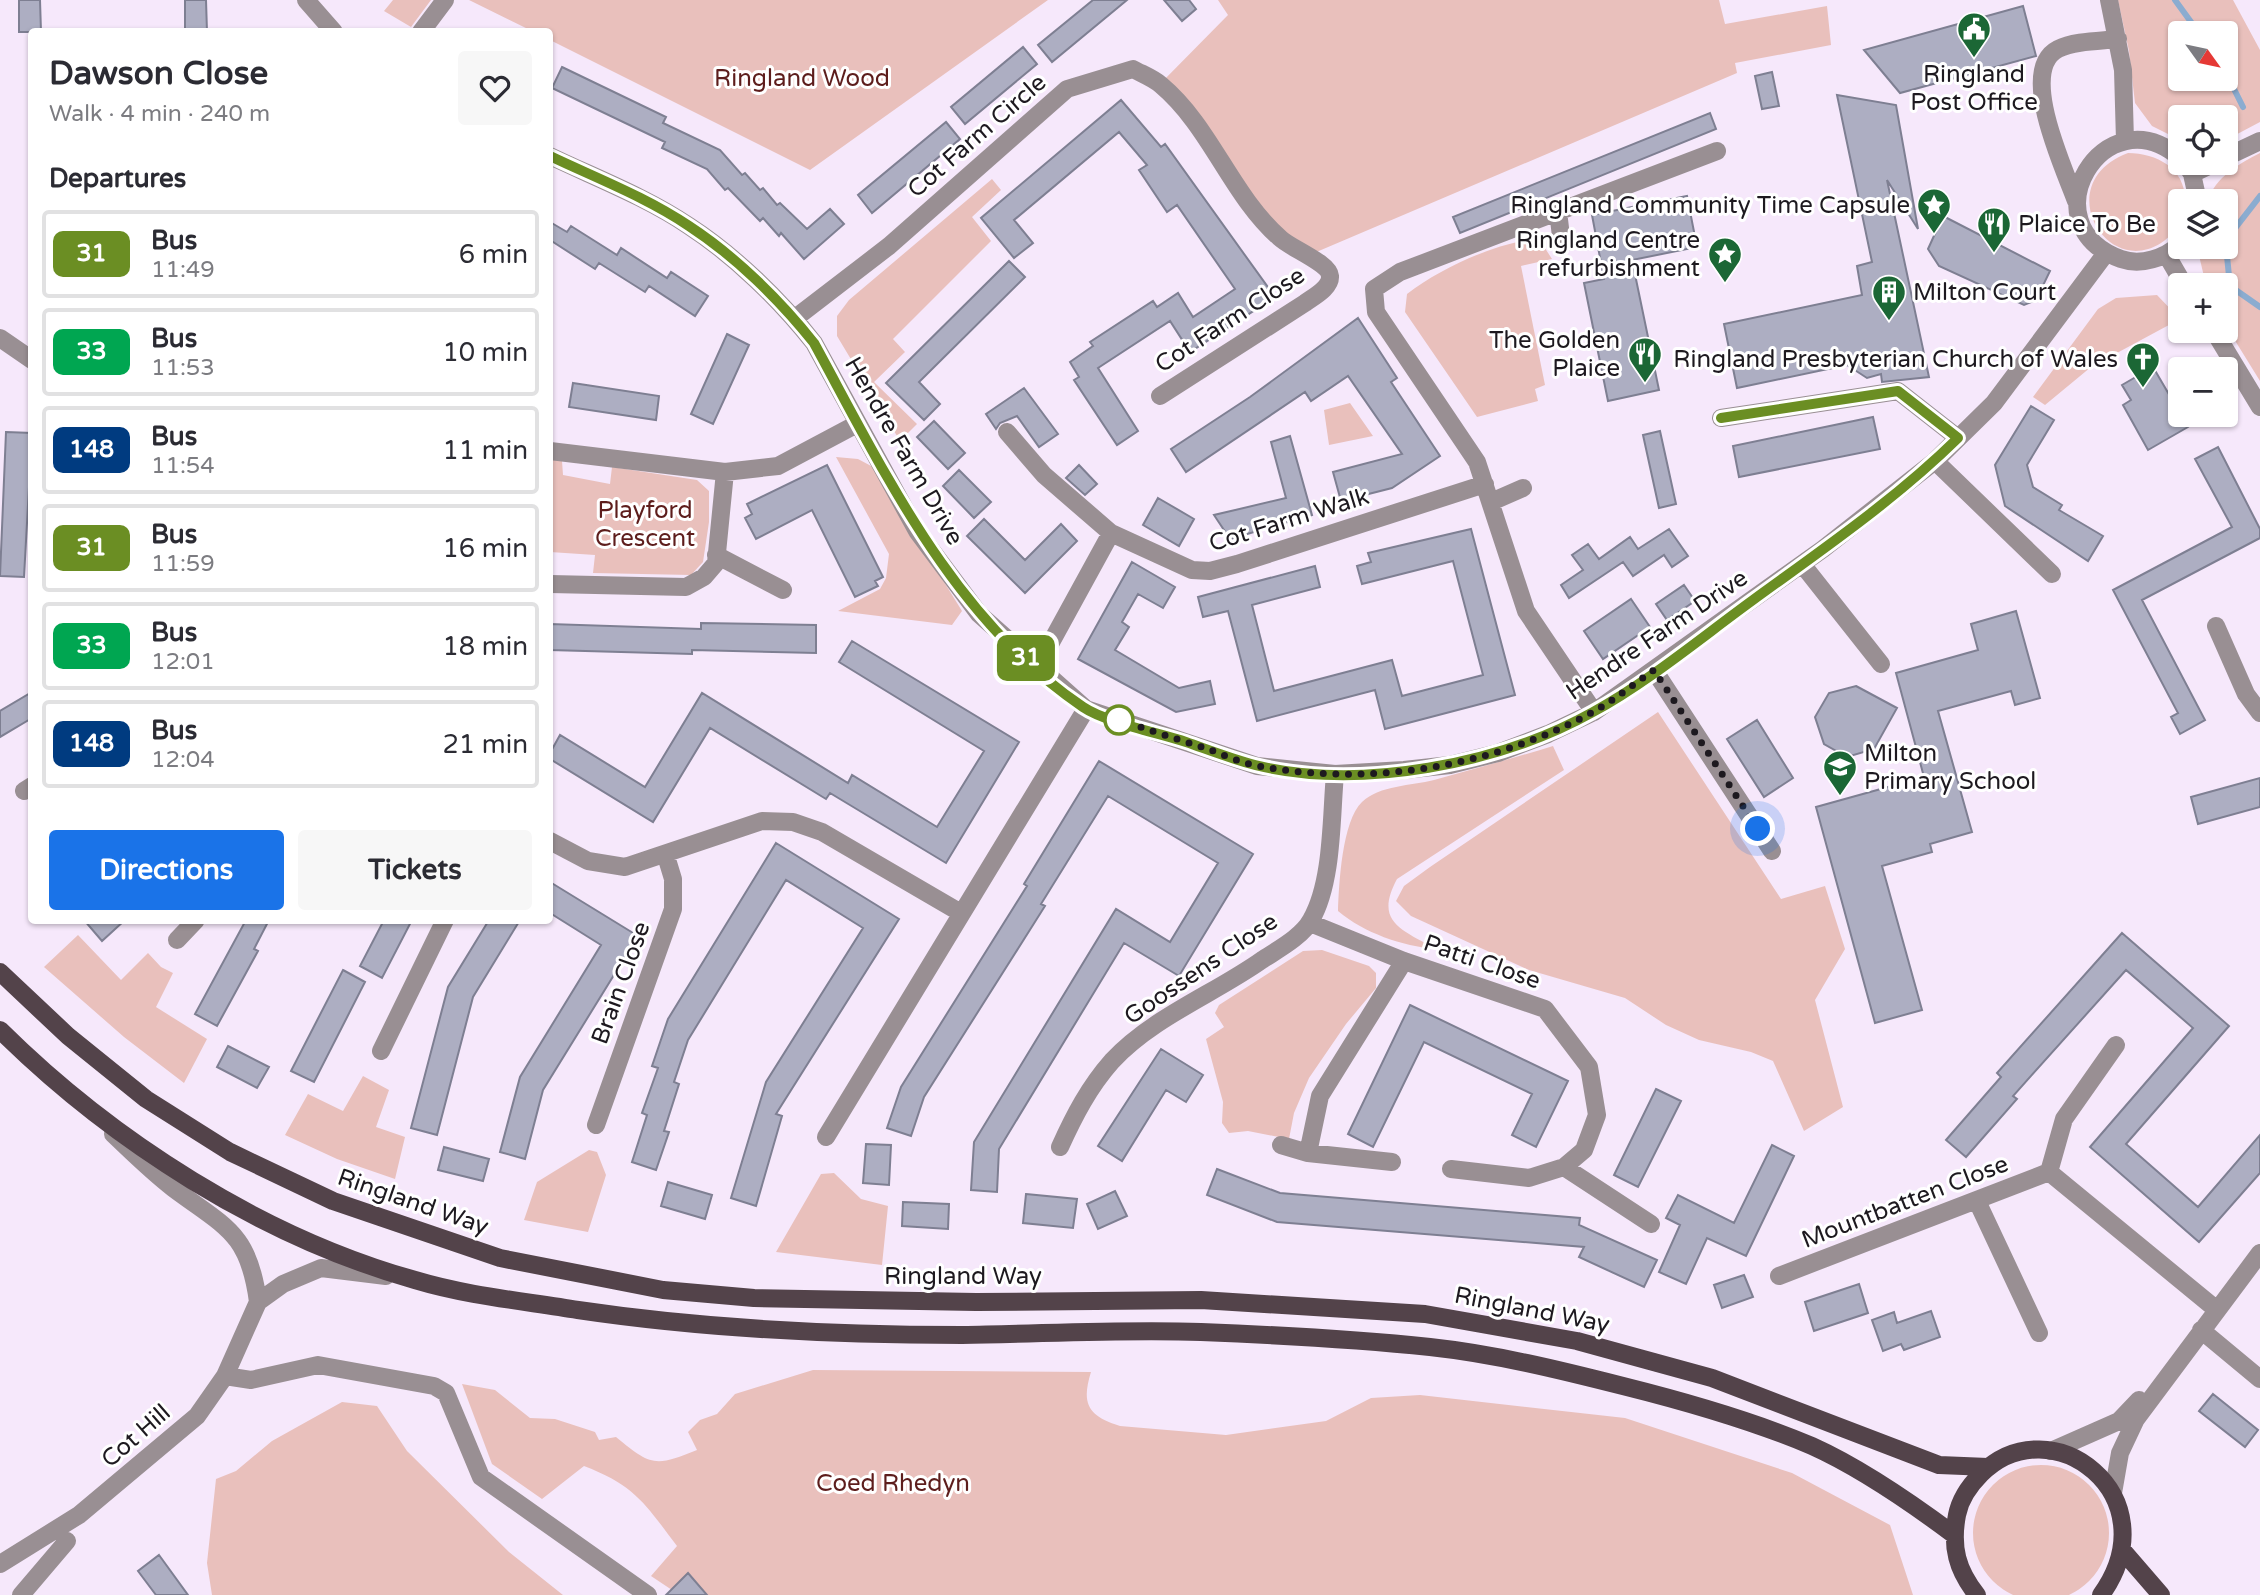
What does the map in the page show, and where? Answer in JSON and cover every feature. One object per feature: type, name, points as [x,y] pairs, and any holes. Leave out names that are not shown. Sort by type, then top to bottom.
[{"type":"main road","name":"Ringland Way","points":[[0,972],[68,1036],[146,1098],[230,1152],[333,1201],[500,1258],[663,1290],[754,1298],[976,1302],[1201,1300],[1425,1314],[1577,1341],[1663,1364],[1712,1378],[1808,1412],[1939,1465],[1988,1467]]},
{"type":"main road","points":[[0,1030],[60,1087],[164,1163],[229,1201],[320,1246],[414,1280],[492,1298],[654,1322],[770,1332],[960,1335],[1199,1332],[1433,1347],[1552,1368],[1706,1407],[1815,1448],[1919,1508],[1953,1534]]},
{"type":"main road","points":[[1977,1595],[1964,1579],[1955,1557],[1953,1534],[1958,1508],[1970,1486],[1988,1467],[2018,1454],[2051,1451],[2087,1465],[2113,1493],[2121,1511],[2123,1551],[2116,1574],[2101,1595]]},
{"type":"main road","points":[[2123,1551],[2161,1595]]},
{"type":"street","points":[[306,0],[330,28]]},
{"type":"street","points":[[424,28],[445,0]]},
{"type":"street","points":[[2109,0],[2123,70],[2125,141]]},
{"type":"street","points":[[2118,39],[2061,47],[2050,54],[2042,69],[2045,108],[2052,144],[2085,230],[2106,253],[2125,260],[2146,261],[2168,251]]},
{"type":"street","name":"Cot Farm Circle","points":[[794,318],[889,246],[1067,89],[1133,69],[1160,84],[1193,119],[1257,214],[1280,239],[1326,267],[1330,277],[1328,285]]},
{"type":"street","points":[[2076,201],[2080,180],[2090,162],[2106,149],[2125,141],[2157,142],[2168,150]]},
{"type":"street","points":[[2238,151],[2260,141]]},
{"type":"street","points":[[1594,712],[1526,611],[1477,462],[1376,312],[1374,289],[1400,272],[1717,151]]},
{"type":"street","name":"Hendre Farm Drive","points":[[553,157],[644,200],[690,227],[794,318],[814,343],[917,531],[979,614],[1086,709],[1257,766],[1335,774],[1450,765],[1498,752],[1594,712],[1802,564],[1935,461],[1994,403],[2106,253]]},
{"type":"street","points":[[1558,211],[1562,245]]},
{"type":"street","name":"Cot Farm Close","points":[[1160,396],[1251,340],[1328,285]]},
{"type":"street","points":[[0,338],[28,357]]},
{"type":"street","points":[[2221,343],[2260,407]]},
{"type":"street","points":[[1721,418],[1898,391],[1958,438]]},
{"type":"street","points":[[553,451],[725,472],[778,466],[857,424]]},
{"type":"street","name":"Cot Farm Walk","points":[[1007,432],[1044,475],[1111,533],[1186,569],[1210,571],[1485,484]]},
{"type":"street","points":[[1935,461],[2052,574]]},
{"type":"street","points":[[553,584],[686,587],[704,577],[716,563],[725,472]]},
{"type":"street","points":[[1490,502],[1523,488]]},
{"type":"street","points":[[1037,668],[1111,533]]},
{"type":"street","points":[[716,555],[783,590]]},
{"type":"street","points":[[1802,564],[1881,664]]},
{"type":"street","points":[[2216,626],[2246,694],[2260,713]]},
{"type":"street","points":[[1654,670],[1772,851]]},
{"type":"street","points":[[825,1137],[1086,709]]},
{"type":"street","name":"Goossens Close","points":[[1060,1147],[1079,1106],[1113,1060],[1162,1021],[1245,972],[1310,923],[1327,862],[1335,774]]},
{"type":"street","points":[[553,843],[588,861],[625,867],[666,856],[762,821],[793,822],[822,832],[961,913]]},
{"type":"street","name":"Brain Close","points":[[596,1125],[673,909],[673,879],[666,856]]},
{"type":"street","name":"Patti Close","points":[[1310,923],[1404,961],[1545,1009],[1589,1067],[1597,1115],[1584,1150],[1564,1167]]},
{"type":"street","points":[[177,940],[191,924]]},
{"type":"street","points":[[381,1051],[443,924]]},
{"type":"street","points":[[1308,1153],[1320,1096],[1404,961]]},
{"type":"street","name":"Mountbatten Close","points":[[2049,1172],[2064,1119],[2116,1045]]},
{"type":"street","points":[[60,1087],[171,1186],[235,1234],[254,1268],[258,1302],[283,1284],[321,1268],[414,1280]]},
{"type":"street","points":[[1281,1145],[1308,1153],[1392,1162]]},
{"type":"street","points":[[1451,1169],[1529,1178],[1564,1167],[1651,1224]]},
{"type":"street","name":"Mountbatten Close","points":[[1779,1276],[2049,1172]]},
{"type":"street","name":"Mountbatten Close","points":[[2049,1172],[2217,1310]]},
{"type":"street","points":[[1977,1201],[2039,1333]]},
{"type":"street","points":[[2051,1451],[2119,1421],[2173,1365],[2260,1253]]},
{"type":"street","name":"Cot Hill","points":[[0,1564],[54,1532],[113,1489],[197,1416],[225,1376],[258,1302]]},
{"type":"street","points":[[2201,1331],[2260,1379]]},
{"type":"street","points":[[225,1376],[251,1380],[318,1365],[434,1386],[446,1393],[481,1477],[648,1595]]},
{"type":"street","points":[[2113,1493],[2120,1453],[2136,1419],[2173,1365]]},
{"type":"street","points":[[21,1595],[67,1541]]},
{"type":"green space","points":[[393,0],[431,0],[411,27],[384,11]]},
{"type":"green space","name":"Ringland Wood","points":[[469,0],[1048,0],[810,170],[553,42],[553,28],[526,28]]},
{"type":"green space","points":[[1218,0],[1719,0],[1725,24],[1827,6],[1831,45],[1735,63],[1737,73],[1307,256],[1280,239],[1160,84],[1228,15]]},
{"type":"green space","points":[[2118,0],[2233,0],[2260,50],[2260,122],[2238,134],[2238,105],[2168,105],[2168,134],[2152,126],[2135,103],[2129,51]]},
{"type":"green space","points":[[2128,153],[2139,154],[2168,165],[2168,175],[2177,175],[2184,189],[2168,189],[2167,239],[2140,251],[2121,248],[2105,238],[2094,222],[2089,204],[2092,184],[2105,167]]},
{"type":"green space","points":[[2260,153],[2260,381],[2237,343],[2238,273],[2203,273],[2200,259],[2238,259],[2238,189],[2214,189],[2226,175],[2238,175],[2238,166]]},
{"type":"green space","points":[[992,179],[1001,190],[972,217],[991,241],[893,339],[905,352],[874,382],[917,424],[900,441],[837,336],[837,316],[849,300]]},
{"type":"green space","points":[[1534,239],[1543,245],[1552,259],[1521,266],[1545,385],[1535,389],[1538,401],[1477,417],[1405,312],[1407,294],[1435,275],[1467,259],[1501,246]]},
{"type":"green space","points":[[2157,295],[2168,306],[2168,325],[2091,367],[2045,405],[2033,397],[2098,309],[2116,298]]},
{"type":"green space","points":[[1350,403],[1373,436],[1329,445],[1324,410]]},
{"type":"green space","points":[[836,457],[858,459],[873,467],[962,611],[952,625],[838,611],[880,589],[886,578],[889,554]]},
{"type":"green space","name":"Playford Crescent","points":[[553,460],[562,461],[563,475],[610,484],[612,467],[697,480],[709,491],[709,522],[703,562],[691,575],[593,573],[595,555],[553,552]]},
{"type":"green space","points":[[1658,712],[1781,899],[1825,886],[1845,949],[1815,1000],[1843,1107],[1804,1131],[1773,1061],[1751,1052],[1699,1040],[1666,1025],[1625,998],[1529,970],[1411,916],[1396,901],[1404,886],[1430,867]]},
{"type":"green space","points":[[1553,746],[1564,770],[1397,879],[1388,905],[1390,915],[1402,929],[1436,949],[1384,937],[1360,926],[1338,911],[1341,870],[1350,823],[1355,811],[1369,796]]},
{"type":"green space","points":[[78,935],[121,980],[148,953],[161,967],[173,973],[156,1007],[207,1039],[184,1083],[124,1037],[44,967]]},
{"type":"green space","points":[[1322,950],[1369,966],[1376,973],[1376,988],[1346,1024],[1309,1078],[1294,1113],[1289,1139],[1248,1131],[1229,1133],[1222,1123],[1223,1102],[1206,1039],[1224,1027],[1215,1013],[1219,1005],[1303,951]]},
{"type":"green space","points":[[363,1076],[389,1090],[376,1127],[405,1137],[395,1179],[337,1159],[285,1135],[308,1094],[343,1111]]},
{"type":"green space","points":[[589,1150],[597,1152],[606,1175],[588,1232],[524,1220],[537,1182]]},
{"type":"green space","points":[[834,1173],[861,1199],[888,1206],[882,1265],[776,1252],[821,1174]]},
{"type":"green space","name":"Coed Rhedyn","points":[[813,1370],[1091,1372],[1087,1401],[1094,1413],[1109,1422],[1120,1426],[1226,1435],[1326,1421],[1371,1398],[1420,1395],[1625,1418],[1792,1473],[1890,1525],[1913,1595],[707,1595],[689,1573],[672,1590],[651,1576],[677,1546],[638,1498],[616,1481],[584,1466],[542,1499],[492,1464],[462,1384],[495,1390],[530,1418],[555,1419],[595,1432],[599,1440],[616,1437],[638,1454],[654,1461],[662,1461],[697,1450],[688,1432],[700,1420],[717,1414],[735,1394]]},
{"type":"green space","points":[[342,1402],[377,1406],[407,1451],[509,1552],[563,1595],[212,1595],[207,1563],[216,1479],[236,1471],[272,1441]]},
{"type":"green space","points":[[2041,1465],[2067,1471],[2089,1485],[2097,1495],[2107,1520],[2107,1546],[2097,1571],[2079,1589],[2064,1596],[2018,1596],[2003,1589],[1985,1571],[1979,1559],[1973,1533],[1979,1507],[1993,1485],[2015,1471]]},
{"type":"building","points":[[19,0],[40,0],[41,28],[28,28],[28,32],[19,32]]},
{"type":"building","points":[[185,0],[206,0],[207,28],[185,28]]},
{"type":"building","points":[[1093,0],[1127,0],[1052,62],[1038,45]]},
{"type":"building","points":[[1164,0],[1189,0],[1196,9],[1182,21]]},
{"type":"building","points":[[2023,6],[2036,56],[1900,93],[1864,50]]},
{"type":"building","points":[[1023,47],[1037,64],[965,124],[951,107]]},
{"type":"building","points":[[562,67],[666,117],[663,123],[720,150],[742,175],[745,173],[760,190],[763,188],[777,205],[780,203],[807,229],[830,209],[844,224],[804,259],[781,233],[779,236],[763,218],[760,221],[728,188],[725,190],[707,169],[662,148],[665,142],[553,88]]},
{"type":"building","points":[[1772,72],[1779,106],[1762,109],[1755,76]]},
{"type":"building","points":[[1837,95],[1896,105],[1918,229],[1887,180],[1929,377],[1882,382],[1881,374],[1867,378],[1847,365],[1737,388],[1724,324],[1862,295],[1857,266],[1872,262]]},
{"type":"building","points":[[1121,100],[1161,147],[1165,144],[1275,297],[1190,352],[1170,321],[1098,368],[1138,431],[1117,445],[1074,380],[1079,377],[1070,362],[1093,346],[1090,342],[1153,301],[1157,307],[1178,293],[1193,317],[1235,289],[1177,205],[1167,212],[1139,170],[1147,165],[1119,132],[1014,220],[1033,243],[1014,258],[981,218]]},
{"type":"building","points":[[1710,113],[1716,129],[1460,233],[1453,217]]},
{"type":"building","points":[[946,122],[960,139],[872,213],[858,195]]},
{"type":"building","points":[[1687,196],[1697,247],[1632,260],[1659,390],[1608,401],[1584,283],[1604,279],[1592,215]]},
{"type":"building","points":[[1943,216],[2050,271],[2036,300],[2024,305],[1939,266],[1928,249]]},
{"type":"building","points":[[553,224],[567,232],[571,226],[617,255],[621,248],[667,278],[671,272],[708,296],[695,316],[649,286],[645,292],[599,263],[595,269],[553,242]]},
{"type":"building","points":[[1009,261],[1025,277],[919,382],[940,404],[924,420],[886,383]]},
{"type":"building","points":[[1358,318],[1397,378],[1391,382],[1440,456],[1392,488],[1341,501],[1333,472],[1402,454],[1348,376],[1311,401],[1305,392],[1186,472],[1171,449],[1250,397]]},
{"type":"building","points":[[727,334],[749,345],[713,424],[691,414]]},
{"type":"building","points":[[2153,367],[2168,393],[2168,427],[2188,427],[2148,450],[2123,405],[2131,400],[2122,385]]},
{"type":"building","points":[[573,383],[659,396],[656,420],[569,407]]},
{"type":"building","points":[[1024,388],[1058,434],[1039,447],[1017,416],[1000,423],[996,429],[986,414]]},
{"type":"building","points":[[2031,406],[2054,420],[2027,465],[2033,487],[2062,505],[2059,510],[2103,536],[2088,561],[2005,506],[1995,465]]},
{"type":"building","points":[[1873,417],[1880,449],[1739,477],[1733,446]]},
{"type":"building","points":[[934,421],[965,453],[948,469],[917,437]]},
{"type":"building","points":[[1660,431],[1676,504],[1659,508],[1643,435]]},
{"type":"building","points":[[6,432],[28,433],[24,577],[0,576]]},
{"type":"building","points":[[1290,436],[1312,515],[1230,539],[1214,515],[1286,498],[1271,442]]},
{"type":"building","points":[[2218,447],[2260,529],[2260,538],[2142,600],[2205,720],[2180,734],[2171,717],[2178,713],[2113,590],[2232,527],[2195,459]]},
{"type":"building","points":[[827,465],[883,577],[875,581],[878,586],[855,597],[812,510],[756,539],[745,518],[752,514],[747,504]]},
{"type":"building","points":[[1079,465],[1097,484],[1085,495],[1066,478]]},
{"type":"building","points":[[959,470],[991,502],[974,518],[943,486]]},
{"type":"building","points":[[1158,498],[1194,519],[1179,546],[1143,525]]},
{"type":"building","points":[[984,519],[1025,560],[1061,524],[1077,541],[1025,593],[967,536]]},
{"type":"building","points":[[1471,529],[1515,695],[1385,729],[1375,690],[1257,721],[1228,611],[1203,617],[1198,597],[1315,566],[1320,587],[1252,605],[1274,691],[1392,660],[1402,696],[1483,675],[1453,561],[1362,584],[1357,566],[1371,562],[1368,553]]},
{"type":"building","points":[[1669,529],[1688,556],[1672,567],[1664,555],[1633,576],[1623,562],[1569,598],[1561,585],[1583,570],[1572,555],[1588,544],[1599,559],[1630,537],[1638,549]]},
{"type":"building","points":[[1132,562],[1175,587],[1163,608],[1138,594],[1122,622],[1129,627],[1115,650],[1179,688],[1210,681],[1215,704],[1176,712],[1078,659]]},
{"type":"building","points":[[1684,585],[1695,601],[1667,620],[1656,604]]},
{"type":"building","points":[[1631,599],[1650,627],[1603,659],[1584,631]]},
{"type":"building","points":[[2016,611],[2040,698],[2015,705],[2011,691],[1938,711],[1972,832],[1930,844],[1932,852],[1882,866],[1922,1010],[1875,1023],[1816,807],[1924,777],[1896,673],[1978,650],[1971,624]]},
{"type":"building","points":[[701,623],[816,625],[816,653],[692,650],[692,654],[553,650],[553,624],[701,629]]},
{"type":"building","points":[[852,641],[1019,742],[946,863],[830,793],[826,799],[710,728],[653,822],[553,761],[553,748],[560,735],[645,787],[702,693],[848,783],[852,775],[937,827],[984,751],[839,662]]},
{"type":"building","points":[[1856,686],[1897,708],[1874,749],[1847,757],[1824,744],[1815,717],[1829,693]]},
{"type":"building","points":[[28,694],[28,720],[0,737],[0,711]]},
{"type":"building","points":[[1757,720],[1793,778],[1764,797],[1727,739]]},
{"type":"building","points":[[1099,761],[1253,854],[1179,976],[1124,943],[999,1149],[997,1192],[971,1190],[974,1142],[1116,909],[1170,942],[1218,863],[1108,796],[1041,904],[1045,906],[924,1097],[911,1136],[887,1128],[901,1087],[1027,886],[1024,884]]},
{"type":"building","points":[[2260,778],[2260,807],[2198,824],[2191,797]]},
{"type":"building","points":[[776,843],[899,919],[776,1114],[782,1116],[756,1206],[731,1198],[766,1082],[863,928],[786,880],[688,1040],[674,1082],[679,1084],[664,1131],[669,1132],[656,1170],[632,1162],[647,1115],[642,1113],[658,1068],[652,1066],[668,1019]]},
{"type":"building","points":[[553,884],[638,936],[543,1090],[525,1159],[500,1152],[520,1077],[601,945],[553,915]]},
{"type":"building","points":[[87,924],[121,924],[102,941]]},
{"type":"building","points":[[244,924],[267,924],[254,949],[258,951],[217,1026],[195,1014]]},
{"type":"building","points":[[382,924],[410,924],[382,978],[360,966]]},
{"type":"building","points":[[487,924],[518,924],[473,997],[437,1135],[411,1128],[448,987]]},
{"type":"building","points":[[2122,933],[2229,1026],[2126,1144],[2198,1207],[2260,1135],[2260,1173],[2199,1242],[2090,1147],[2193,1028],[2126,970],[2013,1096],[2017,1099],[1966,1157],[1946,1140],[2001,1077],[1997,1073]]},
{"type":"building","points":[[343,970],[365,982],[314,1082],[291,1071]]},
{"type":"building","points":[[1410,1005],[1568,1081],[1536,1147],[1512,1135],[1532,1094],[1424,1042],[1373,1147],[1348,1134]]},
{"type":"building","points":[[228,1046],[269,1067],[257,1088],[217,1067]]},
{"type":"building","points":[[1161,1049],[1203,1075],[1186,1102],[1166,1090],[1122,1161],[1098,1146]]},
{"type":"building","points":[[1656,1089],[1681,1101],[1638,1187],[1614,1175]]},
{"type":"building","points":[[866,1144],[891,1145],[889,1185],[863,1183]]},
{"type":"building","points":[[1772,1145],[1794,1156],[1746,1256],[1707,1238],[1686,1284],[1659,1272],[1680,1225],[1666,1218],[1678,1195],[1734,1223]]},
{"type":"building","points":[[444,1147],[489,1159],[483,1181],[438,1170]]},
{"type":"building","points":[[1217,1169],[1280,1193],[1580,1218],[1579,1225],[1657,1260],[1644,1287],[1579,1257],[1584,1247],[1277,1222],[1207,1195]]},
{"type":"building","points":[[668,1182],[712,1195],[705,1219],[661,1206]]},
{"type":"building","points":[[1115,1191],[1127,1216],[1098,1229],[1087,1204]]},
{"type":"building","points":[[1026,1194],[1077,1199],[1073,1228],[1023,1223]]},
{"type":"building","points":[[903,1202],[949,1204],[948,1229],[902,1226]]},
{"type":"building","points":[[1744,1275],[1753,1297],[1722,1308],[1714,1285]]},
{"type":"building","points":[[1859,1284],[1868,1313],[1814,1331],[1805,1302]]},
{"type":"building","points":[[1931,1311],[1940,1337],[1904,1350],[1901,1344],[1883,1351],[1872,1320],[1894,1312],[1897,1323]]},
{"type":"building","points":[[2213,1394],[2258,1430],[2245,1447],[2199,1411]]},
{"type":"building","points":[[159,1555],[188,1595],[156,1595],[138,1571]]},
{"type":"building","points":[[688,1573],[707,1595],[666,1595]]},
{"type":"waterway","points":[[2175,0],[2190,21]]},
{"type":"waterway","points":[[2235,91],[2243,107]]},
{"type":"waterway","points":[[2238,224],[2260,196]]},
{"type":"waterway","points":[[2227,259],[2230,286],[2260,307]]},
{"type":"bus line","name":"31","points":[[553,157],[644,200],[690,227],[739,267],[794,318],[814,343],[917,531],[979,614],[1037,668],[1086,709],[1257,766],[1335,774],[1450,765],[1548,734],[1594,712],[1729,617],[1872,512],[1935,461],[1958,438],[1898,391],[1721,418]]},
{"type":"place","name":"Ringland Post Office","points":[[1974,59]]},
{"type":"place","name":"Ringland Community Time Capsule","points":[[1934,235]]},
{"type":"place","name":"Plaice To Be","points":[[1994,254]]},
{"type":"place","name":"Ringland Centre refurbishment","points":[[1725,284]]},
{"type":"place","name":"Milton Court","points":[[1889,322]]},
{"type":"place","name":"The Golden Plaice","points":[[1645,384]]},
{"type":"place","name":"Ringland Presbyterian Church of Wales","points":[[2143,389]]},
{"type":"place","name":"Milton Primary School","points":[[1840,797]]},
{"type":"route","points":[[1119,720],[1112,718],[1257,766],[1335,774],[1404,770],[1450,765],[1548,734],[1594,712],[1654,670],[1758,829]]}]
